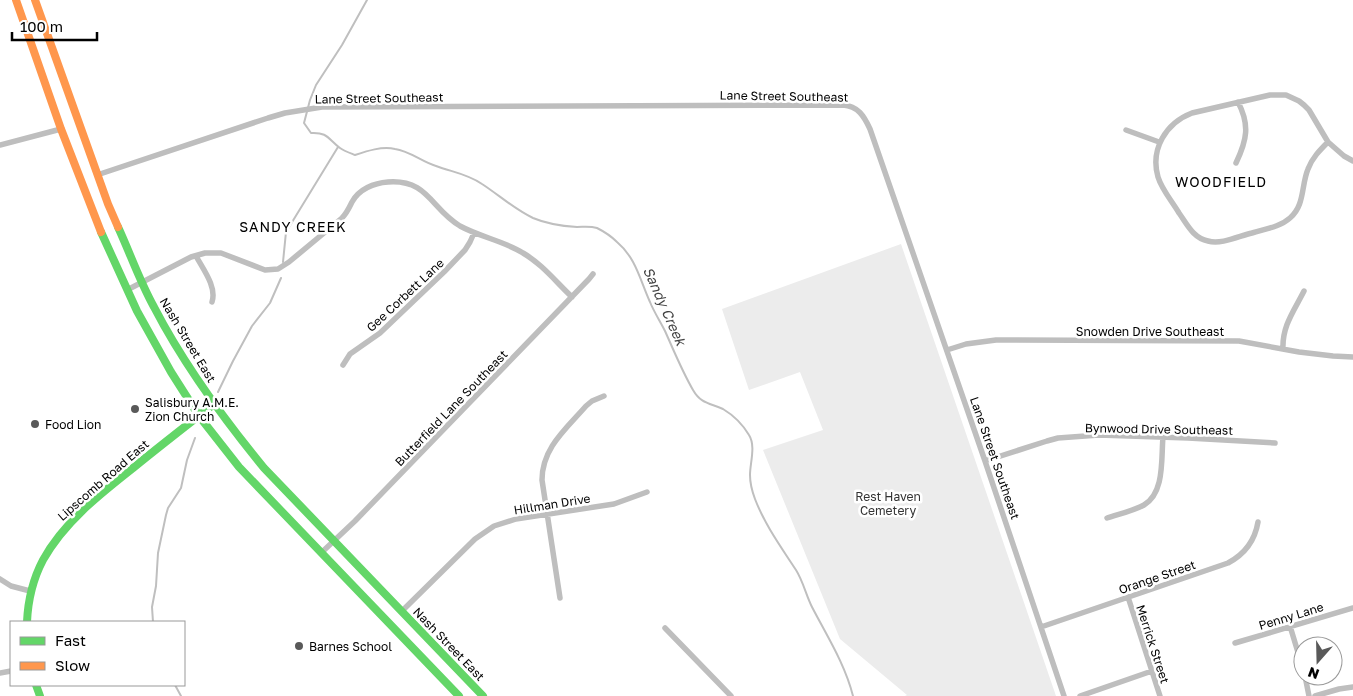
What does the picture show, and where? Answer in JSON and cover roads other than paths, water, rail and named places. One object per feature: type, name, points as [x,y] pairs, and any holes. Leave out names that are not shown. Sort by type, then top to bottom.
[{"type":"main road","points":[[16,0],[61,129],[102,235],[155,345],[199,416],[239,467],[459,696]]},
{"type":"main road","name":"Nash Street East","points":[[34,0],[108,204],[153,306],[186,363],[214,404],[264,468],[483,696]]},
{"type":"main road","name":"Lipscomb Road East","points":[[27,621],[30,591],[44,558],[58,536],[70,522],[108,488],[214,404]]},
{"type":"street","points":[[1328,142],[1311,162],[1305,177],[1301,202],[1292,216],[1280,225],[1213,242],[1194,235],[1161,186],[1157,176],[1156,165],[1159,142],[1173,124],[1186,115],[1270,95],[1286,95],[1304,105],[1328,142],[1353,161]]},
{"type":"street","points":[[1236,163],[1243,148],[1246,132],[1243,112],[1238,102]]},
{"type":"street","name":"Lane Street Southeast","points":[[98,175],[268,118],[311,108],[336,106],[833,104],[854,107],[866,119],[870,129],[1064,696]]},
{"type":"street","points":[[0,146],[61,129]]},
{"type":"street","points":[[1126,130],[1159,142]]},
{"type":"street","points":[[127,290],[205,253],[221,253],[260,269],[270,271],[278,269],[290,262],[342,218],[347,213],[354,198],[361,192],[372,185],[402,182],[414,185],[426,194],[452,221],[474,233],[524,253],[572,297]]},
{"type":"street","name":"Gee Corbett Lane","points":[[343,365],[350,354],[380,333],[444,272],[464,250],[474,233]]},
{"type":"street","points":[[196,256],[213,289],[214,296],[212,302]]},
{"type":"street","name":"Butterfield Lane Southeast","points":[[321,554],[590,279],[592,274]]},
{"type":"street","points":[[1283,349],[1285,328],[1304,291]]},
{"type":"street","name":"Snowden Drive Southeast","points":[[947,350],[966,344],[996,340],[1239,340],[1299,352],[1353,357]]},
{"type":"street","points":[[560,598],[542,480],[544,464],[553,444],[586,406],[604,396]]},
{"type":"street","name":"Bynwood Drive Southeast","points":[[985,461],[1058,438],[1099,435],[1275,443]]},
{"type":"street","points":[[1107,518],[1138,508],[1149,502],[1154,496],[1159,484],[1163,437]]},
{"type":"street","name":"Hillman Drive","points":[[402,611],[484,532],[516,519],[614,504],[647,492]]},
{"type":"street","name":"Orange Street","points":[[1041,627],[1232,560],[1242,554],[1250,544],[1258,522]]},
{"type":"street","points":[[0,580],[11,586],[30,591]]},
{"type":"street","name":"Merrick Street","points":[[1128,597],[1160,696]]},
{"type":"street","name":"Penny Lane","points":[[1236,643],[1353,608]]},
{"type":"street","points":[[1290,626],[1293,636]]},
{"type":"street","points":[[665,628],[731,696]]},
{"type":"street","points":[[1080,696],[1152,671]]},
{"type":"street","points":[[1315,696],[1353,687]]},
{"type":"waterway","name":"Sandy Creek","points":[[367,0],[342,45],[316,85],[304,123],[311,133],[324,135],[340,148],[355,155],[385,148],[406,152],[431,164],[466,175],[533,218],[560,225],[597,228],[610,236],[623,248],[637,270],[685,376],[696,395],[703,401],[730,414],[749,435],[752,444],[750,481],[755,499],[768,527],[798,574],[812,607],[840,661],[853,696]]},
{"type":"waterway","points":[[283,262],[286,232],[338,147]]},
{"type":"waterway","points":[[218,392],[252,326],[270,303],[281,278]]},
{"type":"waterway","points":[[153,621],[152,607],[156,586],[158,553],[166,515],[168,508],[181,488],[187,460],[195,438]]},
{"type":"waterway","points":[[176,686],[181,696]]},
{"type":"place","name":"Salisbury A.M.E. Zion Church","points":[[135,409]]},
{"type":"place","name":"Food Lion","points":[[35,424]]},
{"type":"place","name":"Barnes School","points":[[299,646]]},
{"type":"district","name":"WOODFIELD","points":[[1221,181]]},
{"type":"district","name":"SANDY CREEK","points":[[293,226]]},
{"type":"park label","name":"Rest Haven Cemetery","points":[[888,503]]}]
